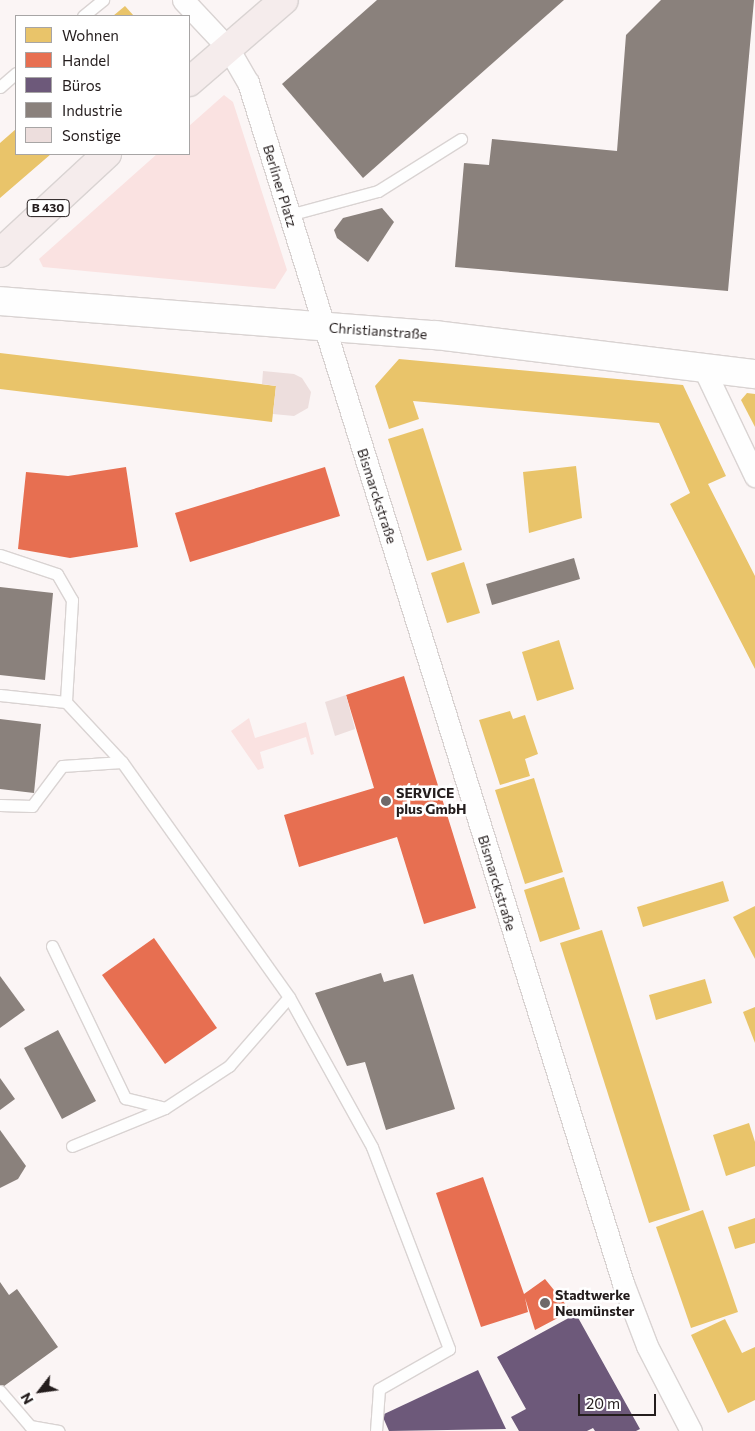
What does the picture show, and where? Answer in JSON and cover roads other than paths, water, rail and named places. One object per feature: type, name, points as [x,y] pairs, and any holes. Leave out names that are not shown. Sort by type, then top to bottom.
[{"type":"main road","points":[[190,81],[284,0]]},
{"type":"main road","name":"B 430","points":[[0,253],[105,155]]},
{"type":"street","name":"Berliner Platz","points":[[183,0],[228,48],[248,82],[322,327]]},
{"type":"street","name":"Christianstraße","points":[[0,301],[436,335],[755,374]]},
{"type":"street","name":"Bismarckstraße","points":[[322,327],[623,1282],[647,1346],[691,1431]]},
{"type":"street","points":[[702,367],[755,476]]},
{"type":"lane","points":[[84,15],[103,0]]},
{"type":"lane","points":[[0,87],[15,74]]},
{"type":"lane","points":[[288,215],[378,191],[461,139]]},
{"type":"lane","points":[[0,555],[57,574],[72,600],[66,702]]},
{"type":"lane","points":[[0,695],[66,702],[122,762],[289,997],[372,1147],[449,1349],[379,1390],[376,1431]]},
{"type":"lane","points":[[0,805],[32,806],[62,766],[122,762]]},
{"type":"lane","points":[[52,946],[126,1098],[165,1108]]},
{"type":"lane","points":[[72,1146],[165,1108],[229,1066],[289,997]]},
{"type":"lane","points":[[0,1391],[30,1426],[59,1431]]},
{"type":"place","name":"SERVICE plus GmbH","points":[[386,801]]},
{"type":"place","name":"Stadtwerke Neumünster","points":[[545,1303]]}]
